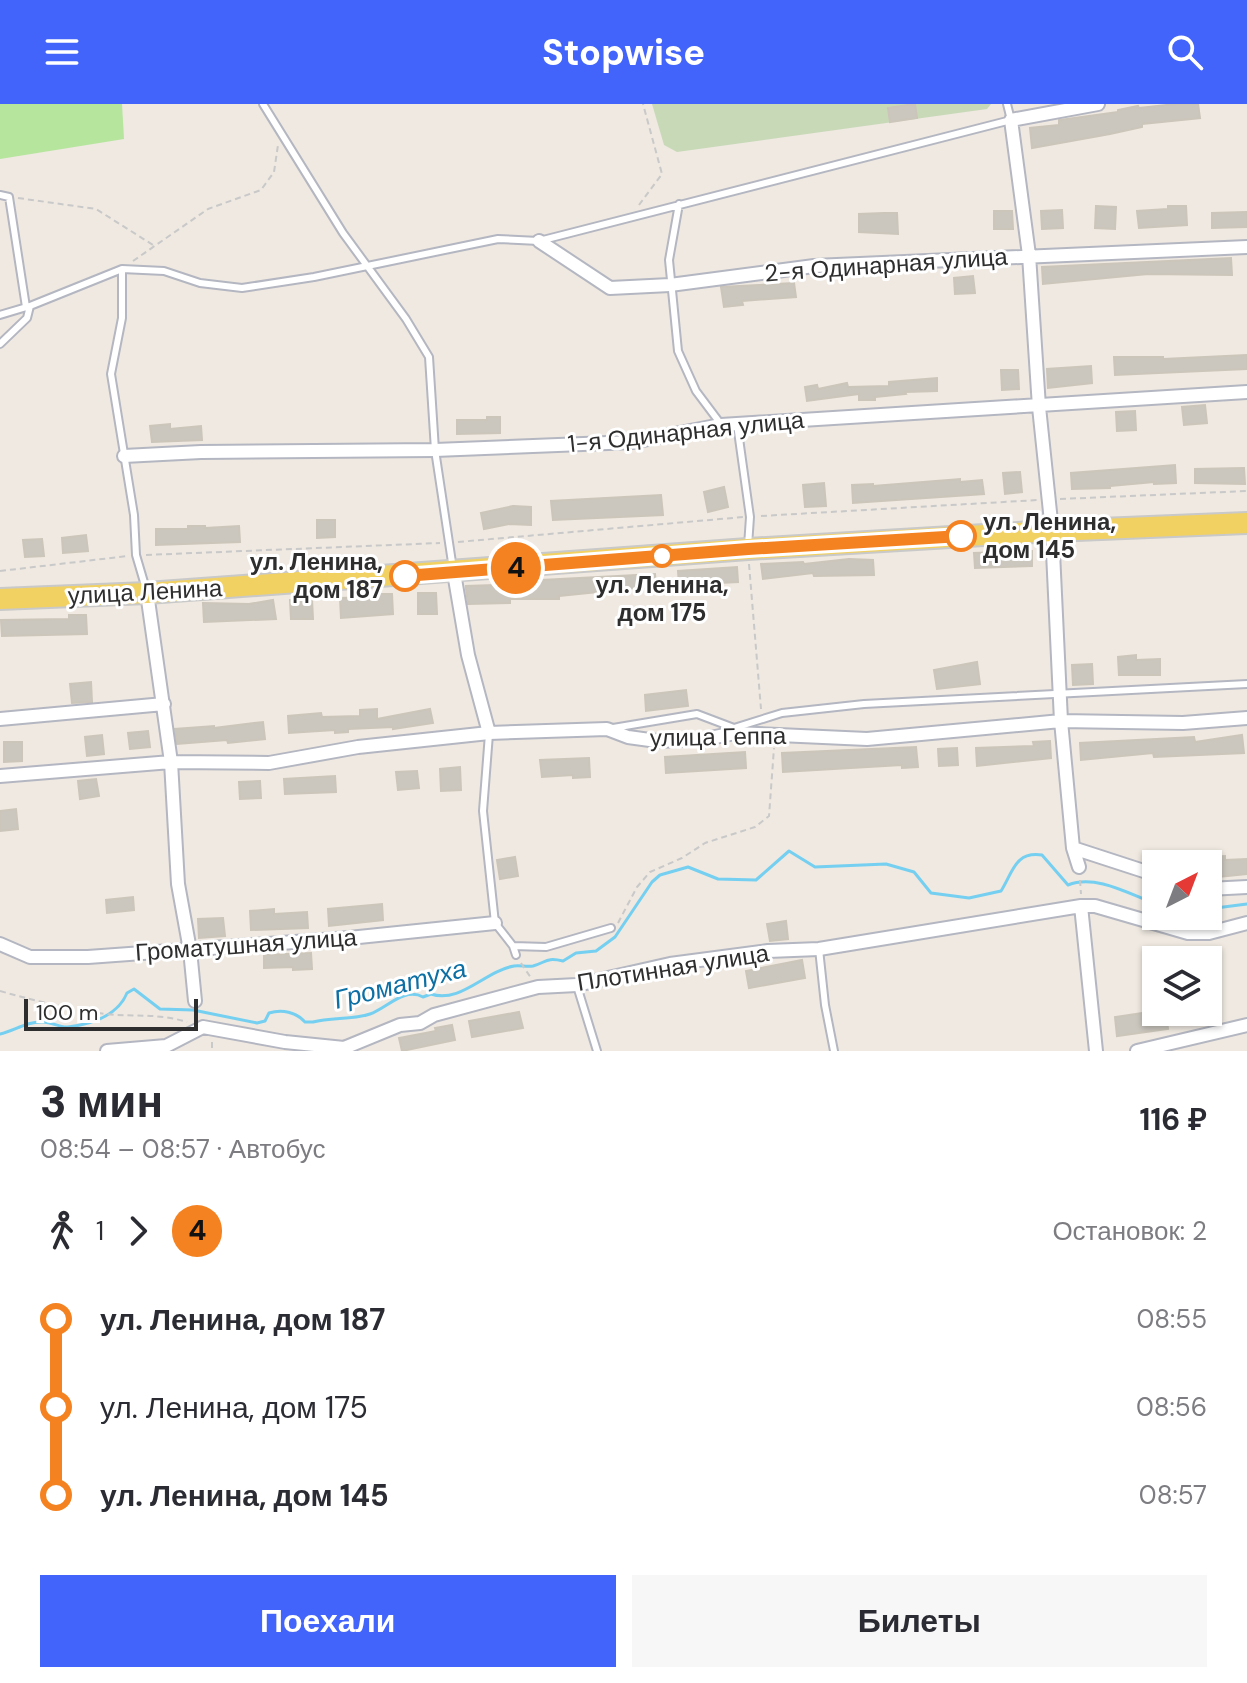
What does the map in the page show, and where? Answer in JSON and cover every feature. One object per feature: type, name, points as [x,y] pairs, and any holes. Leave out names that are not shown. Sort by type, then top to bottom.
[{"type":"main road","name":"улица Ленина","points":[[0,599],[147,593],[454,573],[748,549],[1247,523]]},
{"type":"street","points":[[1079,867],[1073,848],[1061,721],[1052,531],[1039,407],[1029,255],[1011,120],[1098,104]]},
{"type":"street","name":"2-я Одинарная улица","points":[[539,241],[610,288],[670,285],[814,266],[1247,247]]},
{"type":"street","name":"1-я Одинарная улица","points":[[124,456],[201,452],[435,450],[633,442],[721,425],[1247,392]]},
{"type":"street","points":[[454,573],[468,655],[489,733]]},
{"type":"street","points":[[147,593],[171,762],[178,884],[195,1001]]},
{"type":"street","points":[[0,719],[164,704]]},
{"type":"street","name":"улица Геппа","points":[[0,776],[171,762],[269,763],[358,747],[489,733],[607,729],[628,737],[657,741],[705,739],[735,730],[867,739],[1061,721],[1183,723],[1247,718]]},
{"type":"street","points":[[1073,848],[1142,870]]},
{"type":"street","points":[[1222,888],[1247,887]]},
{"type":"street","points":[[1081,906],[1096,1051]]},
{"type":"street","name":"Плотинная улица","points":[[201,1022],[290,1046],[344,1048],[400,1025],[420,1023],[434,1015],[538,987],[577,985],[670,964],[768,951],[819,949],[1081,906],[1095,906],[1188,933],[1209,933],[1247,923]]},
{"type":"street","name":"Громатушная улица","points":[[0,944],[30,957],[88,957],[349,938],[495,923]]},
{"type":"street","points":[[107,1051],[166,1046],[201,1022]]},
{"type":"street","points":[[1137,1051],[1247,1025]]},
{"type":"lane","points":[[263,104],[343,233],[406,319],[429,357],[435,450],[454,573]]},
{"type":"lane","points":[[0,315],[122,269],[164,271],[200,283],[242,288],[314,277],[498,239],[539,241],[1011,120],[1007,104]]},
{"type":"lane","points":[[0,195],[9,197],[28,306],[27,318],[0,344]]},
{"type":"lane","points":[[679,204],[669,260],[678,351],[696,391],[721,425]]},
{"type":"lane","points":[[122,269],[122,318],[111,374],[134,515],[136,555],[147,593]]},
{"type":"lane","points":[[737,424],[750,517],[748,549]]},
{"type":"lane","points":[[607,729],[697,714],[735,730],[782,713],[864,704],[1247,684]]},
{"type":"lane","points":[[489,733],[483,811],[495,923],[513,946],[516,955]]},
{"type":"lane","points":[[513,946],[546,947],[611,928]]},
{"type":"lane","points":[[819,949],[834,1051]]},
{"type":"lane","points":[[577,985],[597,1051]]},
{"type":"path","points":[[627,218],[662,174],[643,104]]},
{"type":"path","points":[[122,269],[208,209],[261,190],[274,172],[280,131]]},
{"type":"path","points":[[9,197],[96,209],[154,246]]},
{"type":"path","points":[[0,571],[136,555],[450,543],[750,517],[1247,491]]},
{"type":"path","points":[[748,549],[762,719]]},
{"type":"path","points":[[611,928],[621,921],[637,887],[650,872],[682,858],[705,843],[755,827],[769,816],[774,735]]},
{"type":"path","points":[[516,955],[531,978]]},
{"type":"path","points":[[0,991],[48,1004],[109,1014],[165,1015],[201,1022]]},
{"type":"green space","points":[[0,104],[122,104],[124,139],[0,159]]},
{"type":"green space","points":[[652,104],[991,104],[987,109],[677,152],[664,145]]},
{"type":"building","points":[[915,104],[917,118],[890,122],[888,108]]},
{"type":"building","points":[[1198,104],[1200,118],[1142,124],[1142,127],[1110,134],[1032,148],[1030,128],[1059,125],[1059,120],[1118,112],[1138,106]]},
{"type":"building","points":[[1096,206],[1116,207],[1115,229],[1095,228]]},
{"type":"building","points":[[1168,206],[1186,206],[1187,225],[1139,228],[1137,211],[1168,209]]},
{"type":"building","points":[[1062,210],[1063,228],[1042,229],[1041,211]]},
{"type":"building","points":[[994,211],[1012,211],[1013,229],[994,229]]},
{"type":"building","points":[[1247,212],[1247,227],[1212,228],[1212,213]]},
{"type":"building","points":[[897,213],[898,234],[859,232],[859,214]]},
{"type":"building","points":[[1231,258],[1232,275],[1148,274],[1043,284],[1042,267]]},
{"type":"building","points":[[973,276],[975,293],[955,294],[954,278]]},
{"type":"building","points":[[794,283],[796,297],[742,301],[743,305],[724,307],[721,287]]},
{"type":"building","points":[[1247,355],[1247,369],[1115,375],[1114,357],[1163,359]]},
{"type":"building","points":[[1091,366],[1092,383],[1048,388],[1047,369]]},
{"type":"building","points":[[1001,370],[1018,370],[1019,389],[1002,390]]},
{"type":"building","points":[[937,378],[937,391],[905,392],[875,397],[875,400],[859,400],[859,394],[807,401],[805,387],[817,385],[818,389],[847,383],[848,387],[889,386],[889,382]]},
{"type":"building","points":[[1205,405],[1207,423],[1184,425],[1182,407]]},
{"type":"building","points":[[1135,411],[1136,430],[1117,431],[1116,412]]},
{"type":"building","points":[[487,417],[500,417],[500,433],[457,434],[457,420],[487,420]]},
{"type":"building","points":[[170,424],[170,429],[201,426],[202,440],[152,442],[150,426]]},
{"type":"building","points":[[1175,465],[1176,483],[1072,489],[1071,473]]},
{"type":"building","points":[[1244,468],[1245,484],[1195,483],[1195,469]]},
{"type":"building","points":[[1020,472],[1022,492],[1005,494],[1003,473]]},
{"type":"building","points":[[960,479],[960,482],[982,480],[984,494],[853,503],[852,485]]},
{"type":"building","points":[[824,483],[826,506],[805,507],[803,485]]},
{"type":"building","points":[[724,487],[728,507],[708,512],[704,492]]},
{"type":"building","points":[[661,495],[663,515],[553,520],[551,501]]},
{"type":"building","points":[[513,506],[531,507],[531,525],[509,524],[484,529],[481,513]]},
{"type":"building","points":[[317,520],[335,520],[335,537],[317,538]]},
{"type":"building","points":[[188,526],[239,526],[240,542],[156,545],[156,529],[188,529]]},
{"type":"building","points":[[86,535],[88,551],[63,553],[62,538]]},
{"type":"building","points":[[42,539],[44,556],[25,557],[23,540]]},
{"type":"building","points":[[1032,551],[1032,566],[975,568],[974,553]]},
{"type":"building","points":[[873,560],[874,575],[814,576],[813,573],[763,579],[761,564],[804,564]]},
{"type":"building","points":[[737,567],[738,582],[679,585],[678,571]]},
{"type":"building","points":[[655,574],[656,586],[559,596],[559,599],[510,599],[510,603],[468,604],[466,589],[466,586]]},
{"type":"building","points":[[418,593],[436,593],[437,614],[418,614]]},
{"type":"building","points":[[372,594],[392,594],[393,614],[341,618],[340,598],[372,597]]},
{"type":"building","points":[[312,599],[313,619],[291,619],[290,600]]},
{"type":"building","points":[[273,600],[276,619],[204,622],[203,603],[249,604]]},
{"type":"building","points":[[69,615],[86,615],[87,634],[2,636],[1,620],[69,619]]},
{"type":"building","points":[[1136,655],[1136,660],[1160,659],[1160,675],[1119,675],[1118,657]]},
{"type":"building","points":[[977,662],[980,684],[937,689],[934,670]]},
{"type":"building","points":[[1092,664],[1093,684],[1073,685],[1072,665]]},
{"type":"building","points":[[91,682],[92,702],[72,703],[70,684]]},
{"type":"building","points":[[686,690],[688,706],[646,711],[645,695]]},
{"type":"building","points":[[377,709],[377,719],[430,709],[433,723],[393,729],[289,733],[288,716],[321,713],[322,717],[360,716],[360,710]]},
{"type":"building","points":[[263,722],[265,739],[177,744],[175,729]]},
{"type":"building","points":[[148,731],[150,747],[130,749],[128,733]]},
{"type":"building","points":[[102,735],[104,754],[87,756],[85,737]]},
{"type":"building","points":[[1242,735],[1244,753],[1154,757],[1153,753],[1081,760],[1080,743],[1194,737],[1195,742]]},
{"type":"building","points":[[1050,741],[1051,758],[977,766],[976,748],[1034,746],[1033,742]]},
{"type":"building","points":[[4,742],[22,742],[22,761],[4,762]]},
{"type":"building","points":[[916,747],[918,767],[902,768],[902,765],[783,772],[782,753]]},
{"type":"building","points":[[957,748],[958,765],[939,766],[938,749]]},
{"type":"building","points":[[745,752],[746,768],[666,773],[665,757]]},
{"type":"building","points":[[589,758],[590,777],[542,777],[540,760]]},
{"type":"building","points":[[460,767],[461,790],[441,791],[440,769]]},
{"type":"building","points":[[417,771],[419,788],[398,790],[396,772]]},
{"type":"building","points":[[335,776],[336,792],[285,794],[284,779]]},
{"type":"building","points":[[96,779],[99,796],[80,799],[78,781]]},
{"type":"building","points":[[260,781],[261,798],[240,799],[239,782]]},
{"type":"building","points":[[16,809],[18,829],[0,831],[0,811]]},
{"type":"building","points":[[1222,856],[1225,856],[1225,860],[1247,859],[1247,874],[1222,877]]},
{"type":"building","points":[[515,857],[518,876],[500,879],[497,860]]},
{"type":"building","points":[[133,897],[134,910],[107,913],[106,900]]},
{"type":"building","points":[[382,904],[383,920],[329,926],[328,909]]},
{"type":"building","points":[[274,909],[274,914],[307,912],[308,928],[251,930],[250,911]]},
{"type":"building","points":[[223,918],[225,936],[199,938],[198,919]]},
{"type":"building","points":[[786,921],[788,939],[770,941],[767,924]]},
{"type":"building","points":[[311,953],[312,969],[264,968],[264,955]]},
{"type":"building","points":[[802,960],[805,978],[749,988],[746,971]]},
{"type":"building","points":[[519,1012],[523,1028],[472,1037],[469,1021]]},
{"type":"building","points":[[1142,1013],[1142,1026],[1168,1026],[1168,1029],[1117,1036],[1115,1017]]},
{"type":"building","points":[[452,1025],[455,1040],[402,1051],[399,1038]]},
{"type":"waterway","name":"Громатуха","points":[[0,1034],[37,1022],[65,1027],[95,1021],[111,1013],[134,989],[160,1009],[193,1010],[257,1023],[265,1021],[269,1013],[279,1011],[293,1014],[305,1022],[363,1016],[402,996],[452,995],[503,969],[533,966],[550,960],[563,961],[576,953],[596,951],[615,937],[660,875],[688,867],[718,879],[756,880],[789,851],[815,867],[886,864],[914,872],[931,893],[969,898],[1001,891],[1020,860],[1026,856],[1042,855],[1068,885],[1090,882],[1142,898]]},
{"type":"waterway","name":"Громатуха","points":[[1222,907],[1247,904]]},
{"type":"bus line","name":"4","points":[[405,576],[961,536]]},
{"type":"place","name":"ул. Ленина, дом 145","points":[[961,536]]},
{"type":"place","name":"ул. Ленина, дом 175","points":[[662,556]]},
{"type":"place","name":"ул. Ленина, дом 187","points":[[405,576]]}]
